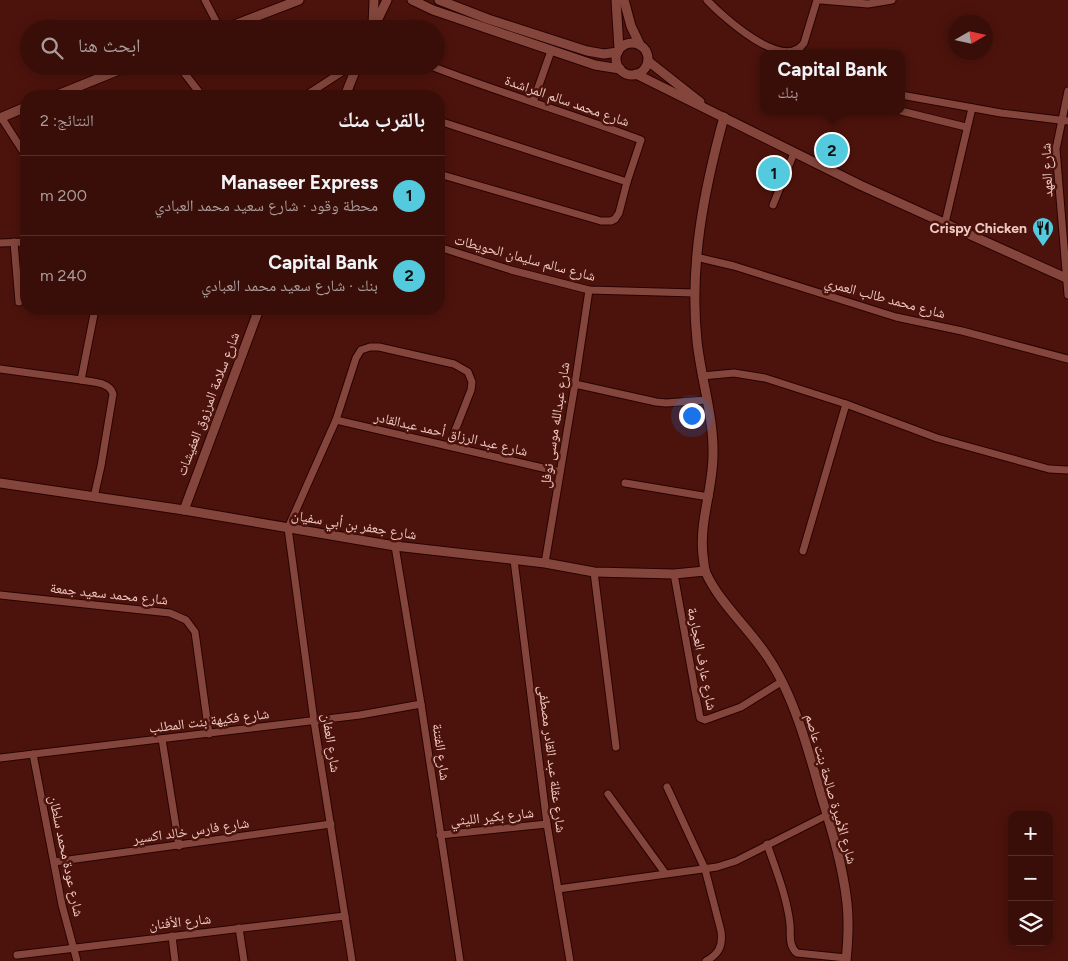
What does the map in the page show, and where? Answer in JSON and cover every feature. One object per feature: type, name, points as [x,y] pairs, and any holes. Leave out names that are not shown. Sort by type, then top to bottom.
[{"type":"street","points":[[204,0],[215,20]]},
{"type":"street","points":[[244,20],[299,0]]},
{"type":"street","points":[[374,0],[374,20]]},
{"type":"street","points":[[377,20],[387,0]]},
{"type":"street","points":[[412,0],[433,10],[551,51],[602,67],[620,69],[628,74],[636,74],[794,153],[1067,279]]},
{"type":"street","points":[[439,0],[488,19],[586,52],[604,54],[618,51],[627,44],[640,45]]},
{"type":"street","points":[[616,0],[618,51],[616,61],[620,69]]},
{"type":"street","points":[[624,0],[630,26],[646,52],[648,61],[708,109]]},
{"type":"street","points":[[707,0],[723,16],[745,33],[758,41],[781,50]]},
{"type":"street","points":[[797,50],[804,43],[816,0]]},
{"type":"street","points":[[821,0],[868,4],[892,0]]},
{"type":"street","points":[[533,102],[551,51]]},
{"type":"street","points":[[636,74],[644,69],[648,61]]},
{"type":"street","name":"شارع محمد سالم المراشدة","points":[[445,71],[589,120],[641,140],[618,216],[611,221],[555,209],[445,176]]},
{"type":"street","points":[[69,90],[107,75]]},
{"type":"street","points":[[186,75],[197,90]]},
{"type":"street","points":[[314,90],[337,75]]},
{"type":"street","points":[[347,90],[353,75]]},
{"type":"street","name":"شارع العهد","points":[[1068,91],[1064,121],[1056,149],[1068,295]]},
{"type":"street","points":[[905,96],[972,108],[1064,121]]},
{"type":"street","points":[[945,223],[972,108]]},
{"type":"street","points":[[20,110],[1,118],[20,147]]},
{"type":"street","points":[[905,112],[966,127]]},
{"type":"street","name":"شارع الأميرة صالحة بنت عاصم","points":[[724,117],[712,161],[696,256],[697,342],[713,445],[712,481],[702,528],[705,571],[714,588],[770,660],[781,682],[805,743],[827,815],[847,902],[848,942],[846,960]]},
{"type":"street","points":[[445,123],[627,182]]},
{"type":"street","points":[[773,205],[794,153]]},
{"type":"street","points":[[14,242],[19,302]]},
{"type":"street","points":[[0,243],[20,242]]},
{"type":"street","name":"شارع سالم سليمان الحويطات","points":[[445,249],[511,270],[589,290],[695,293]]},
{"type":"street","name":"شارع محمد طالب العمري","points":[[696,256],[734,266],[896,318],[962,331],[1068,359]]},
{"type":"street","name":"شارع عبدالله موسى نوفل","points":[[545,564],[589,290]]},
{"type":"street","points":[[81,380],[94,315]]},
{"type":"street","name":"شارع سلامة المرزوق العفيشات","points":[[184,510],[257,315]]},
{"type":"street","points":[[288,528],[336,420],[356,358],[364,348],[380,347],[463,368],[468,372],[471,376],[471,390],[450,446]]},
{"type":"street","points":[[0,369],[81,380],[108,385],[111,388],[113,394],[94,497]]},
{"type":"street","points":[[702,376],[723,373],[746,374],[782,383],[846,404],[936,438],[1050,469],[1068,470]]},
{"type":"street","points":[[575,384],[656,402],[706,400]]},
{"type":"street","points":[[803,551],[846,404]]},
{"type":"street","name":"شارع عبد الرزاق أحمد عبدالقادر","points":[[336,420],[560,472]]},
{"type":"street","name":"شارع جعفر بن أبي سفيان","points":[[0,483],[184,510],[394,546],[545,564],[594,572],[674,574],[705,571]]},
{"type":"street","points":[[625,483],[709,497]]},
{"type":"street","name":"شارع العفان","points":[[288,528],[314,721],[352,961]]},
{"type":"street","name":"شارع الفتنة","points":[[394,546],[421,704],[460,961]]},
{"type":"street","name":"شارع عقلة عبد القادر مصطفى","points":[[514,560],[547,824],[570,961]]},
{"type":"street","points":[[594,572],[616,747]]},
{"type":"street","name":"شارع عارف العجارمة","points":[[674,574],[700,718],[705,720],[740,707],[781,682]]},
{"type":"street","name":"شارع محمد سعيد جمعة","points":[[0,595],[170,613],[186,620],[195,632],[209,734]]},
{"type":"street","name":"شارع فكيهة بنت المطلب","points":[[0,758],[314,721],[421,704]]},
{"type":"street","points":[[162,739],[179,846]]},
{"type":"street","name":"شارع عودة محمد سلطان","points":[[33,754],[62,905],[78,961]]},
{"type":"street","points":[[667,787],[705,869],[722,939],[719,952],[706,961]]},
{"type":"street","points":[[608,794],[665,873]]},
{"type":"street","points":[[558,889],[705,869],[731,862],[827,815]]},
{"type":"street","name":"شارع فارس خالد اكسير","points":[[54,862],[331,824]]},
{"type":"street","name":"شارع بكير الليثي","points":[[440,835],[547,824]]},
{"type":"street","points":[[767,844],[786,902],[794,950],[797,953],[846,960]]},
{"type":"street","name":"شارع الأفنان","points":[[17,954],[346,916]]},
{"type":"street","points":[[239,928],[244,961]]},
{"type":"street","points":[[172,936],[175,961]]},
{"type":"place","name":"Capital Bank","points":[[832,150]]},
{"type":"place","name":"Manaseer Express","points":[[774,173]]},
{"type":"place","name":"Crispy Chicken","points":[[1043,247]]}]
